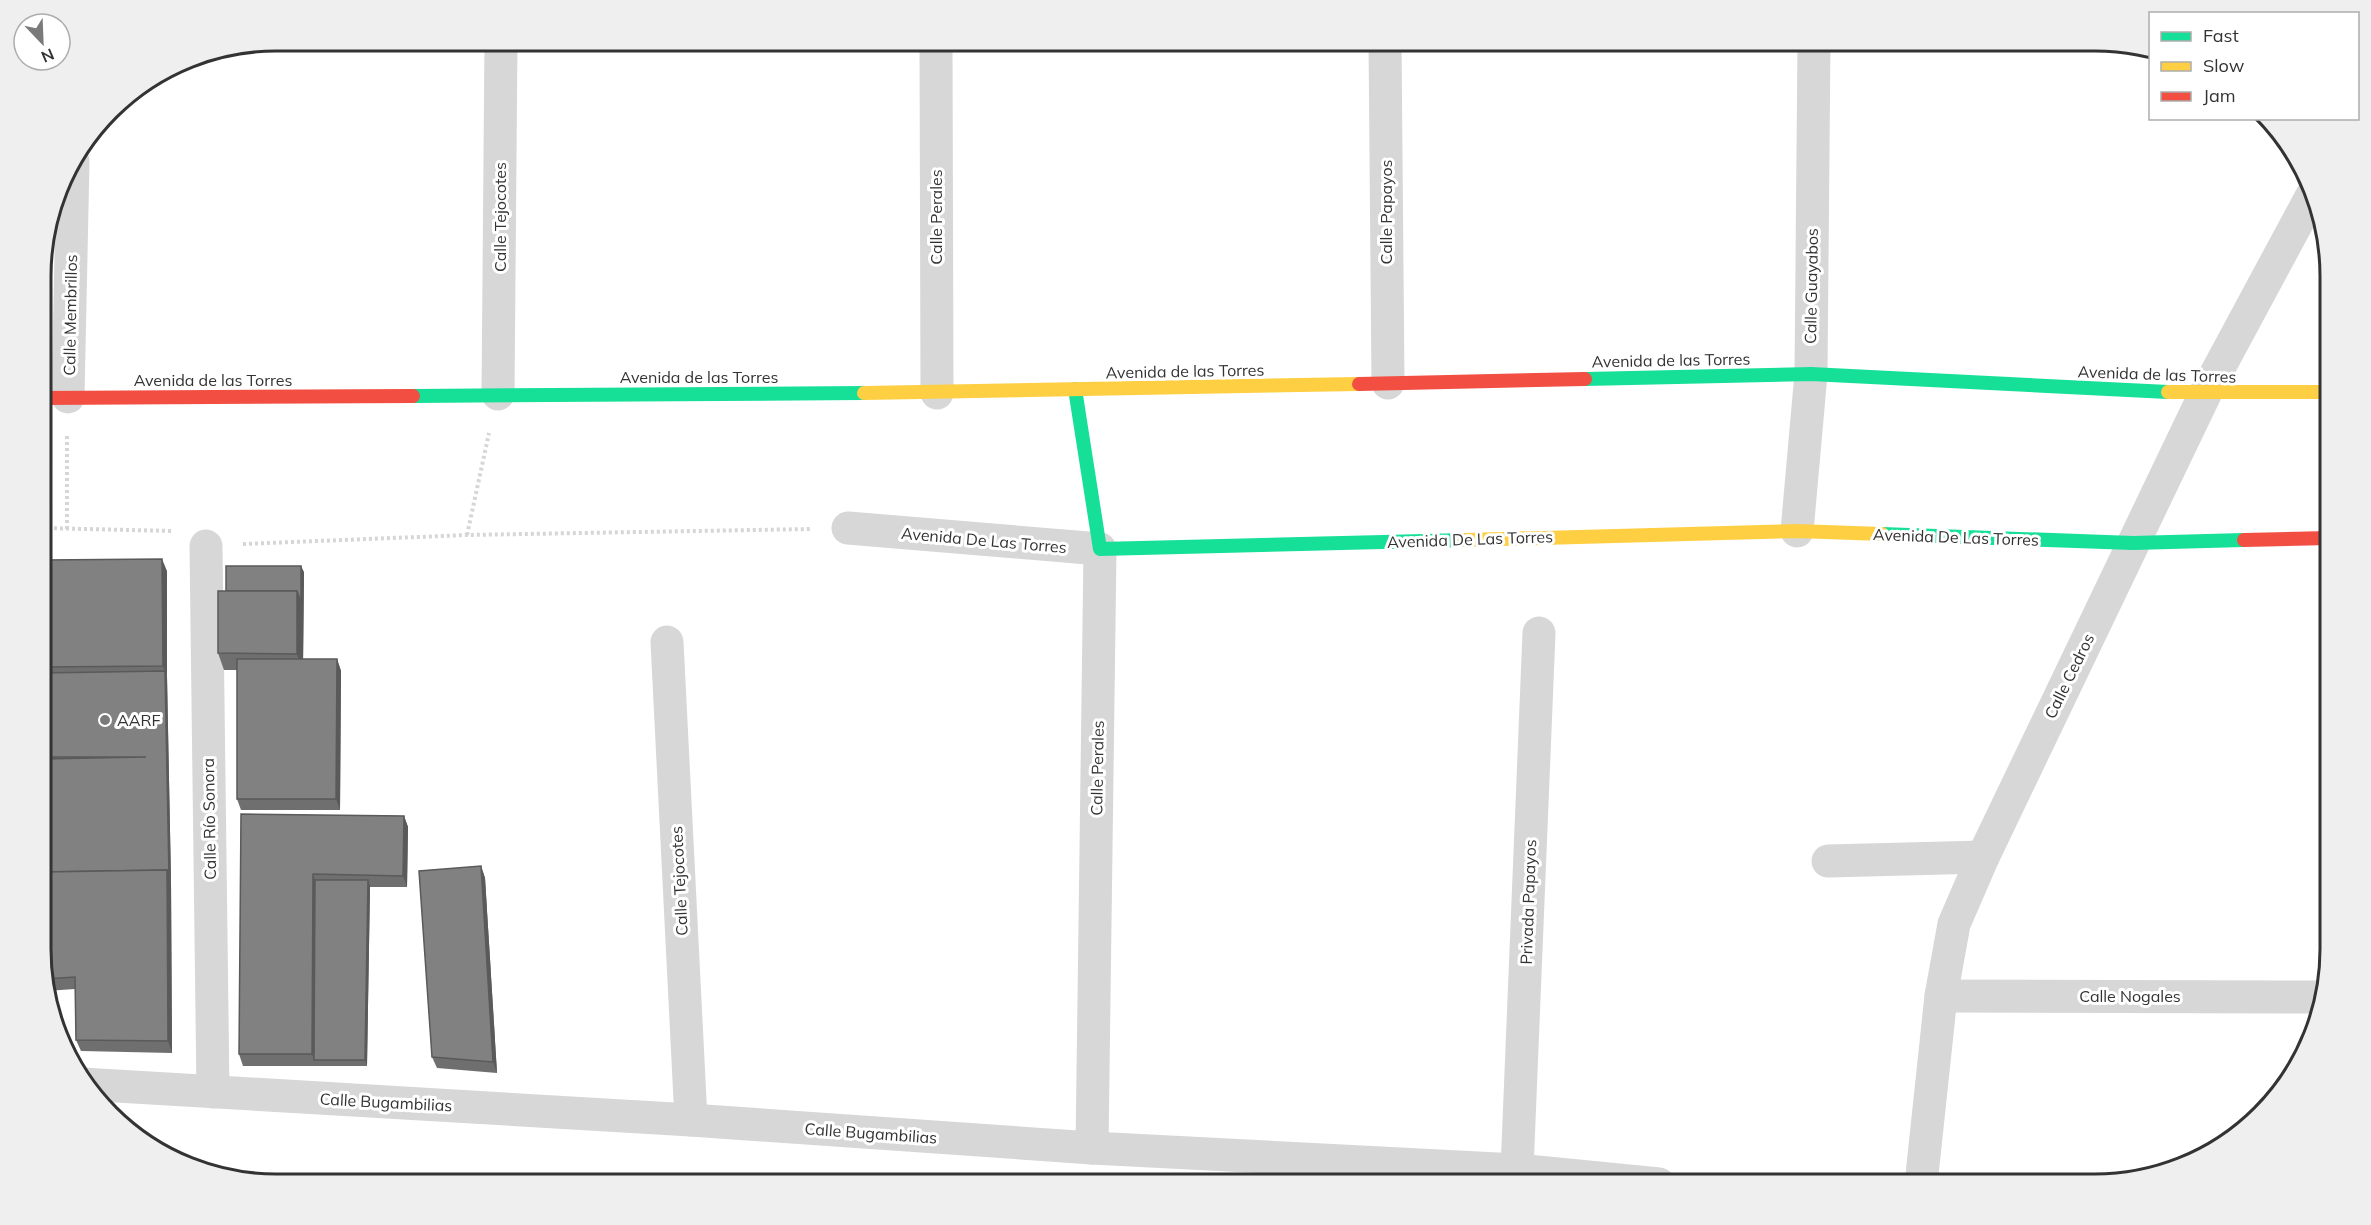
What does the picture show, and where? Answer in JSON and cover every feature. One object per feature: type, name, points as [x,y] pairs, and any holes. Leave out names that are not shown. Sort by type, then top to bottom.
[{"type":"main road","name":"Avenida de las Torres","points":[[55,398],[937,393],[1811,374],[2205,394],[2320,392]]},
{"type":"main road","name":"Calle Perales","points":[[1075,389],[1100,549]]},
{"type":"main road","name":"Avenida De Las Torres","points":[[1100,549],[1797,531],[2133,543],[2320,538]]},
{"type":"street","name":"Calle Tejocotes","points":[[498,394],[501,51]]},
{"type":"street","name":"Calle Perales","points":[[936,51],[937,393]]},
{"type":"street","name":"Calle Papayos","points":[[1385,51],[1388,383]]},
{"type":"street","name":"Calle Guayabos","points":[[1797,531],[1811,374],[1814,51]]},
{"type":"street","name":"Calle Membrillos","points":[[55,398],[71,182]]},
{"type":"street","name":"Calle Cedros","points":[[1922,1174],[1941,996],[1954,924],[1983,857],[2205,394],[2308,203]]},
{"type":"street","name":"Avenida De Las Torres","points":[[848,528],[1100,549]]},
{"type":"street","name":"Calle Río Sonora","points":[[206,546],[213,1092]]},
{"type":"street","name":"Calle Perales","points":[[1092,1148],[1100,549]]},
{"type":"street","name":"Privada Papayos","points":[[1517,1170],[1539,633]]},
{"type":"street","name":"Calle Tejocotes","points":[[667,642],[691,1120]]},
{"type":"street","points":[[1828,861],[1983,857]]},
{"type":"street","name":"Calle Nogales","points":[[1941,996],[2315,997]]},
{"type":"street","name":"Calle Bugambilias","points":[[96,1085],[691,1120],[1092,1148],[1558,1174]]},
{"type":"path","points":[[468,535],[498,394]]},
{"type":"path","points":[[55,398],[67,529]]},
{"type":"path","points":[[51,528],[169,530],[206,546],[468,535],[848,528]]},
{"type":"building","points":[[162,559],[163,666],[51,667],[51,560]]},
{"type":"building","points":[[226,566],[301,566],[301,602],[297,591],[226,591]]},
{"type":"building","points":[[218,591],[297,591],[297,654],[218,653]]},
{"type":"building","points":[[237,659],[337,659],[336,799],[237,799]]},
{"type":"building","points":[[165,671],[169,875],[167,870],[51,872],[51,759],[146,757],[51,757],[51,673]]},
{"type":"building","points":[[241,814],[404,816],[403,876],[313,874],[312,1054],[239,1054]]},
{"type":"building","points":[[481,866],[493,1062],[432,1057],[419,871]]},
{"type":"building","points":[[167,870],[168,1041],[76,1040],[75,977],[53,978],[51,872]]},
{"type":"building","points":[[315,880],[368,880],[365,1060],[314,1060]]},
{"type":"traffic: fast","points":[[1585,379],[1811,374],[2168,392]]},
{"type":"traffic: fast","points":[[1075,389],[1100,549],[1465,540]]},
{"type":"traffic: fast","points":[[413,396],[864,393]]},
{"type":"traffic: fast","points":[[1882,534],[2133,543],[2244,540]]},
{"type":"traffic: slow","points":[[864,393],[1359,384]]},
{"type":"traffic: slow","points":[[2168,392],[2320,392]]},
{"type":"traffic: slow","points":[[1465,540],[1797,531],[1882,534]]},
{"type":"traffic: jam","points":[[1359,384],[1585,379]]},
{"type":"traffic: jam","points":[[51,398],[413,396]]},
{"type":"traffic: jam","points":[[2244,540],[2320,538]]},
{"type":"place","name":"AARF","points":[[105,720]]}]
